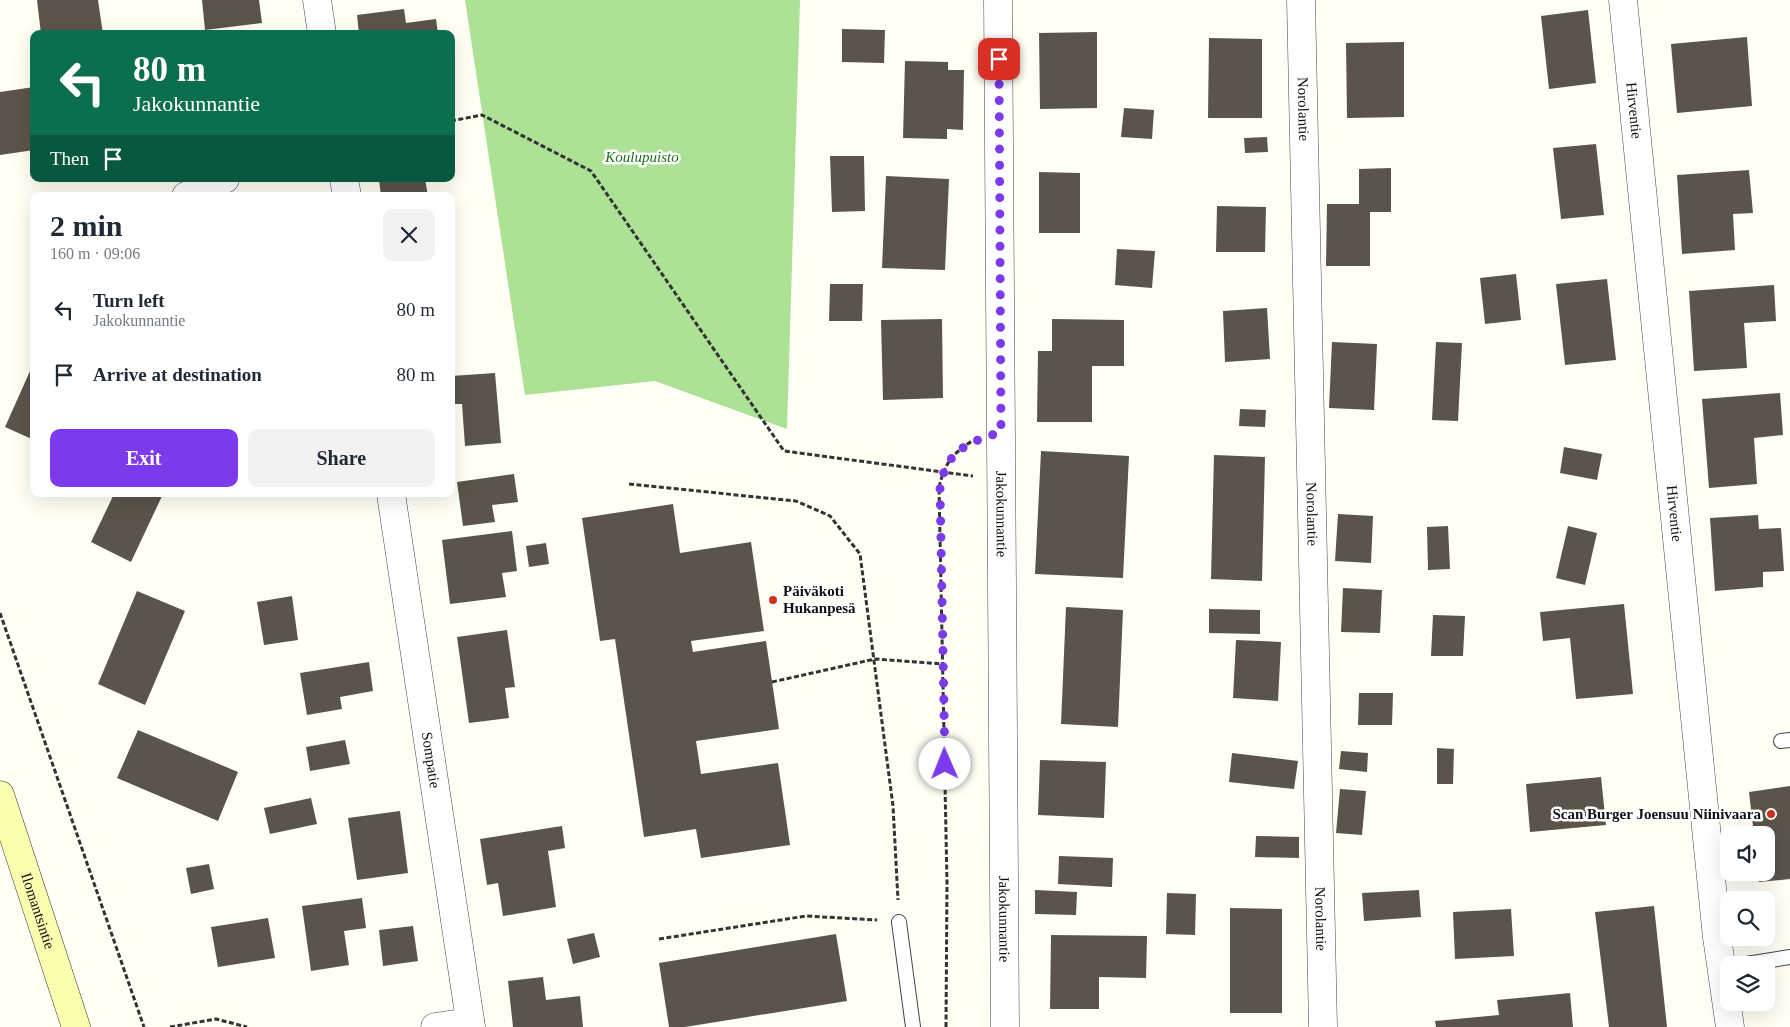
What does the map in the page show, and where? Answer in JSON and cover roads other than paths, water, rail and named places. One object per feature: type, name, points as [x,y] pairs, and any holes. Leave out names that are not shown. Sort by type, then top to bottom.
[{"type":"main road","name":"Ilomantsintie","points":[[0,795],[76,1027]]},
{"type":"street","points":[[317,0],[321,30]]},
{"type":"street","name":"Jakokunnantie","points":[[998,0],[1005,1027]]},
{"type":"street","name":"Norolantie","points":[[1301,0],[1323,1027]]},
{"type":"street","name":"Hirventie","points":[[1623,0],[1729,956]]},
{"type":"street","points":[[195,192],[218,182]]},
{"type":"street","name":"Sompatie","points":[[391,497],[471,1025]]},
{"type":"street","name":"Hirventie","points":[[1730,1011],[1730,1027]]},
{"type":"street","points":[[436,1027],[471,1025]]},
{"type":"lane","points":[[899,922],[913,1027]]},
{"type":"lane","points":[[1775,960],[1790,957]]},
{"type":"place","name":"Päiväkoti Hukanpesä","points":[[773,600]]},
{"type":"place","name":"Scan Burger Joensuu Niinivaara","points":[[1771,814]]},
{"type":"park label","name":"Koulupuisto","points":[[642,157]]}]
